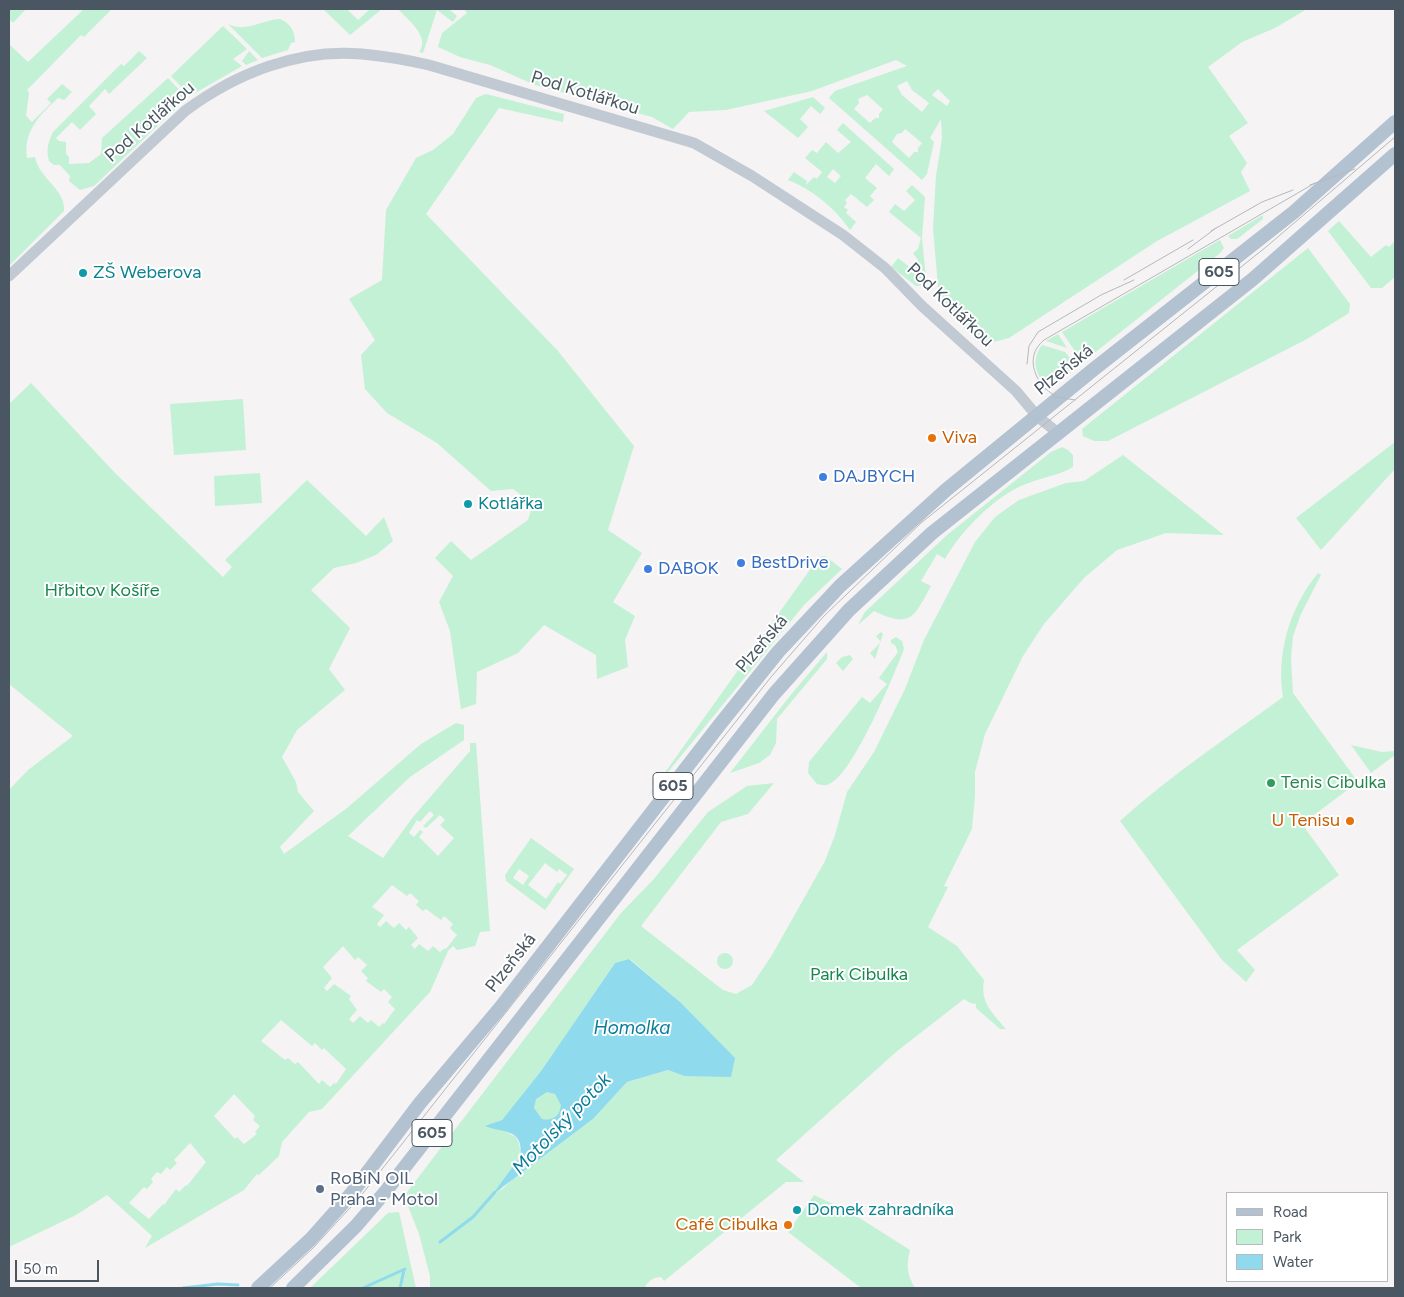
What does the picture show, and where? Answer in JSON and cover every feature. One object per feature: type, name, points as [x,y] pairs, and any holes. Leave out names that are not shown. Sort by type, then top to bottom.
[{"type":"main road","name":"Plzeňská","points":[[258,1288],[311,1239],[351,1194],[420,1103],[500,1008],[721,723],[803,624],[899,530],[1037,416],[1294,212],[1395,122]]},
{"type":"main road","name":"605","points":[[293,1288],[356,1226],[386,1191],[774,694],[811,650],[849,610],[908,553],[1290,249],[1395,154]]},
{"type":"street","name":"Pod Kotlářkou","points":[[9,276],[185,111],[207,95],[240,76],[277,64],[329,54],[360,53],[429,64],[694,143],[744,171],[843,234],[885,268],[928,312],[1016,392],[1037,416],[1058,433]]},
{"type":"green space","points":[[9,9],[26,9],[13,23],[9,19]]},
{"type":"green space","points":[[84,9],[112,9],[84,37],[81,35],[27,90],[29,93],[26,116],[32,122],[51,103],[47,99],[62,84],[72,92],[64,100],[58,98],[39,117],[30,132],[26,148],[27,158],[35,157],[41,172],[61,196],[64,211],[9,266],[9,44],[28,62]]},
{"type":"green space","points":[[323,9],[347,9],[358,20],[370,9],[382,9],[350,35]]},
{"type":"green space","points":[[398,9],[449,9],[457,16],[453,22],[437,10],[423,53],[419,52],[422,46],[420,34]]},
{"type":"green space","points":[[464,9],[1307,9],[1275,28],[1242,42],[1208,67],[1248,123],[1229,136],[1247,163],[1241,172],[1250,191],[1157,241],[1009,338],[986,344],[966,330],[951,314],[938,287],[933,228],[936,176],[942,138],[941,119],[930,138],[934,142],[927,174],[922,180],[829,98],[835,91],[907,66],[896,60],[812,91],[726,110],[689,112],[673,129],[652,117],[535,85],[490,65],[460,57],[438,47],[442,33],[467,13]],"holes":[[[907,81],[912,90],[929,103],[922,112],[902,95],[897,86]],[[938,89],[950,101],[947,106],[932,95]],[[867,95],[883,109],[879,114],[879,118],[875,118],[870,123],[854,109],[859,103],[858,99]],[[905,129],[922,143],[918,148],[918,152],[914,152],[909,158],[892,142],[897,134],[902,133]]]},
{"type":"green space","points":[[280,19],[291,28],[295,42],[291,43],[288,50],[262,58],[228,24],[248,27]]},
{"type":"green space","points":[[223,26],[247,49],[233,59],[242,66],[190,96],[171,76]]},
{"type":"green space","points":[[139,51],[147,58],[109,94],[105,89],[89,106],[96,114],[80,130],[72,122],[56,138],[59,141],[66,142],[66,154],[69,157],[69,164],[89,163],[101,154],[102,138],[168,78],[187,98],[94,186],[80,190],[69,181],[70,176],[60,165],[54,165],[49,161],[48,150],[51,136],[121,64],[124,66]]},
{"type":"green space","points":[[249,51],[258,60],[246,65],[242,61]]},
{"type":"green space","points":[[486,94],[564,114],[563,122],[499,108],[426,214],[558,351],[634,446],[608,530],[642,553],[613,602],[635,616],[625,640],[628,667],[597,679],[596,655],[544,625],[518,653],[477,672],[476,704],[461,709],[450,631],[439,602],[453,576],[435,558],[451,541],[471,560],[528,520],[533,504],[513,489],[491,491],[437,443],[387,413],[365,389],[361,355],[375,340],[349,299],[382,280],[386,210],[416,158],[433,150],[453,134],[476,98]]},
{"type":"green space","points":[[813,97],[825,108],[820,114],[811,106],[800,119],[808,127],[798,138],[764,111]]},
{"type":"green space","points":[[843,123],[894,169],[889,176],[876,164],[865,178],[877,188],[870,196],[874,200],[867,207],[851,194],[845,200],[847,203],[844,207],[848,210],[846,213],[856,222],[850,230],[822,200],[788,180],[794,172],[807,181],[806,185],[814,177],[817,179],[822,172],[805,158],[812,150],[817,153],[826,142],[838,153],[851,142],[837,130]],"holes":[[[833,169],[841,176],[835,183],[827,177]]]},
{"type":"green space","points":[[912,185],[925,197],[922,238],[926,278],[923,285],[916,286],[891,267],[898,258],[911,268],[918,260],[913,253],[918,249],[921,238],[889,212],[895,204],[904,211],[915,200],[906,191]]},
{"type":"green space","points":[[1263,215],[1263,219],[1237,239],[1231,239],[1228,236]]},
{"type":"green space","points":[[1339,221],[1371,257],[1386,245],[1389,247],[1395,241],[1395,277],[1382,288],[1371,288],[1328,231]]},
{"type":"green space","points":[[1220,240],[1224,248],[1219,254],[1088,358],[1079,357],[1062,332]]},
{"type":"green space","points":[[1308,248],[1350,304],[1349,313],[1307,339],[1108,441],[1094,441],[1083,436],[1082,429]]},
{"type":"green space","points":[[1058,334],[1067,348],[1046,341]]},
{"type":"green space","points":[[1042,345],[1065,352],[1075,364],[1074,370],[1050,389],[1041,379],[1036,368],[1036,357]]},
{"type":"green space","name":"Hřbitov Košíře","points":[[31,383],[115,473],[223,577],[232,567],[225,560],[307,480],[366,536],[384,517],[393,541],[376,555],[356,563],[334,568],[311,590],[350,628],[329,669],[345,690],[297,730],[282,757],[296,782],[298,792],[314,811],[280,847],[284,854],[347,808],[421,744],[456,723],[464,725],[464,740],[410,777],[348,836],[383,858],[413,817],[470,751],[470,743],[476,743],[490,931],[480,932],[475,946],[457,950],[453,946],[448,951],[430,992],[322,1109],[309,1112],[282,1142],[279,1156],[259,1175],[257,1174],[244,1190],[145,1248],[152,1236],[107,1195],[76,1215],[9,1247],[9,790],[28,770],[73,736],[9,684],[9,404]],"holes":[[[430,811],[434,815],[423,826],[426,828],[440,815],[445,820],[440,825],[454,838],[438,856],[419,837],[423,832],[420,830],[414,837],[409,833],[417,820],[420,822]],[[392,885],[407,896],[410,893],[419,901],[416,905],[423,911],[426,909],[441,920],[444,916],[453,924],[450,928],[457,935],[446,949],[440,952],[433,946],[428,951],[419,944],[415,949],[411,945],[418,938],[409,927],[406,930],[399,923],[394,928],[386,921],[380,927],[377,924],[384,915],[372,907]],[[343,946],[355,960],[358,957],[367,965],[361,971],[368,978],[366,981],[381,992],[384,989],[392,997],[388,1002],[395,1009],[384,1024],[379,1027],[371,1020],[368,1023],[360,1016],[353,1023],[349,1019],[357,1010],[349,999],[351,996],[334,984],[327,991],[324,988],[332,978],[323,967]],[[281,1020],[312,1046],[315,1043],[322,1050],[324,1048],[346,1069],[336,1084],[334,1083],[330,1087],[322,1080],[319,1084],[298,1062],[295,1064],[288,1058],[285,1060],[261,1041]],[[234,1094],[255,1116],[253,1120],[260,1126],[255,1132],[257,1134],[244,1144],[237,1137],[235,1139],[214,1116]],[[190,1143],[206,1162],[187,1186],[179,1192],[176,1189],[164,1205],[149,1219],[129,1203],[144,1187],[147,1189],[153,1182],[151,1179],[157,1172],[161,1174],[167,1167],[170,1170],[177,1163],[174,1160]]]},
{"type":"green space","points":[[243,399],[246,450],[174,455],[170,404]]},
{"type":"green space","points":[[1395,442],[1395,469],[1321,550],[1296,518]]},
{"type":"green space","points":[[1062,447],[1073,455],[1073,467],[1015,489],[991,505],[969,526],[945,559],[937,554],[921,581],[931,586],[920,606],[910,617],[896,619],[874,611],[858,625],[865,612],[947,535],[1051,452]]},
{"type":"green space","name":"Park Cibulka","points":[[1123,455],[1224,535],[1166,533],[1117,550],[1084,578],[1044,624],[1023,656],[985,734],[975,772],[972,829],[944,886],[948,887],[928,927],[957,946],[984,980],[984,995],[988,1007],[1006,1029],[1000,1029],[976,1008],[976,1004],[964,999],[896,1052],[776,1160],[804,1182],[786,1182],[664,1281],[661,1277],[656,1278],[649,1281],[645,1288],[430,1288],[430,1276],[419,1234],[404,1196],[621,913],[653,880],[708,812],[747,786],[774,783],[748,814],[721,822],[641,926],[723,990],[736,994],[752,985],[772,955],[825,861],[835,835],[847,792],[874,752],[905,689],[924,640],[975,542],[995,517],[1019,500],[1066,483],[1084,481]],"holes":[[[630,959],[680,1002],[684,1076],[668,1070],[627,1082],[593,1119],[513,1179],[500,1191],[516,1164],[520,1151],[516,1137],[499,1128],[495,1123],[502,1120],[541,1071],[615,963]]]},
{"type":"green space","points":[[260,473],[262,503],[215,506],[214,476]]},
{"type":"green space","points":[[825,556],[842,569],[804,605],[646,799],[819,557]]},
{"type":"green space","points":[[1318,573],[1321,575],[1301,614],[1293,636],[1291,658],[1293,693],[1358,782],[1302,824],[1339,875],[1237,950],[1255,970],[1246,982],[1222,960],[1120,821],[1179,772],[1283,697],[1281,680],[1287,631],[1308,586]]},
{"type":"green space","points":[[881,632],[883,634],[881,642],[876,636]]},
{"type":"green space","points":[[896,637],[902,641],[904,649],[861,744],[839,777],[827,785],[817,784],[808,773],[809,762],[862,697],[870,703],[887,684],[879,678],[898,652],[895,645],[891,643],[891,640]]},
{"type":"green space","points":[[880,643],[875,659],[870,653]]},
{"type":"green space","points":[[827,652],[827,659],[777,719],[776,743],[770,755],[759,763],[730,773],[789,697]]},
{"type":"green space","points":[[850,655],[853,659],[843,671],[836,663],[842,657]]},
{"type":"green space","points":[[1351,745],[1382,752],[1395,751],[1395,755],[1371,773]]},
{"type":"green space","points":[[531,838],[574,869],[545,910],[506,881],[505,875]],"holes":[[[545,863],[557,872],[559,869],[567,875],[560,884],[558,882],[546,899],[528,885]],[[519,869],[529,876],[523,885],[513,878]]]},
{"type":"green space","points":[[722,953],[728,953],[733,958],[731,967],[722,969],[717,964],[717,958]]},
{"type":"green space","points":[[548,1092],[558,1096],[562,1106],[558,1116],[548,1120],[538,1116],[534,1106],[538,1096]]},
{"type":"green space","points":[[814,1195],[850,1212],[910,1250],[908,1270],[915,1288],[861,1288],[788,1232]]},
{"type":"green space","points":[[399,1212],[416,1288],[310,1288],[388,1213]]},
{"type":"water","name":"Homolka","points":[[629,959],[680,1002],[735,1058],[731,1077],[684,1076],[668,1070],[627,1082],[593,1119],[492,1195],[520,1157],[521,1148],[516,1136],[485,1126],[502,1120],[541,1071],[615,963]],"holes":[[[547,1092],[555,1094],[561,1105],[559,1112],[553,1118],[542,1119],[534,1108],[536,1099]]]},
{"type":"waterway","name":"Motolský potok","points":[[440,1242],[473,1217],[495,1192]]},
{"type":"waterway","name":"Motolský potok","points":[[363,1288],[405,1269]]},
{"type":"waterway","points":[[400,1288],[404,1270]]},
{"type":"waterway","name":"Motolský potok","points":[[183,1288],[218,1284],[238,1285]]},
{"type":"tram line","points":[[270,1288],[313,1248],[360,1197],[771,677],[824,616],[921,523],[1266,247],[1395,137]]},
{"type":"tram line","points":[[1310,185],[1355,169]]},
{"type":"tram line","points":[[1045,389],[1034,371],[1033,364],[1035,351],[1044,340],[1315,183]]},
{"type":"tram line","points":[[1211,231],[1262,202],[1293,190]]},
{"type":"tram line","points":[[1188,249],[1216,228]]},
{"type":"tram line","points":[[1124,280],[1193,240]]},
{"type":"tram line","points":[[1027,364],[1029,346],[1038,332],[1101,295],[1134,280]]},
{"type":"tram line","points":[[1041,385],[1056,397],[1075,400]]},
{"type":"place","name":"ZŠ Weberova","points":[[83,273]]},
{"type":"place","name":"Viva","points":[[932,438]]},
{"type":"place","name":"DAJBYCH","points":[[823,477]]},
{"type":"place","name":"Kotlářka","points":[[468,504]]},
{"type":"place","name":"BestDrive","points":[[741,563]]},
{"type":"place","name":"DABOK","points":[[648,569]]},
{"type":"place","name":"Tenis Cibulka","points":[[1271,783]]},
{"type":"place","name":"U Tenisu","points":[[1350,821]]},
{"type":"place","name":"RoBiN OIL Praha - Motol","points":[[320,1189]]},
{"type":"place","name":"Domek zahradníka","points":[[797,1210]]},
{"type":"place","name":"Café Cibulka","points":[[788,1225]]}]
